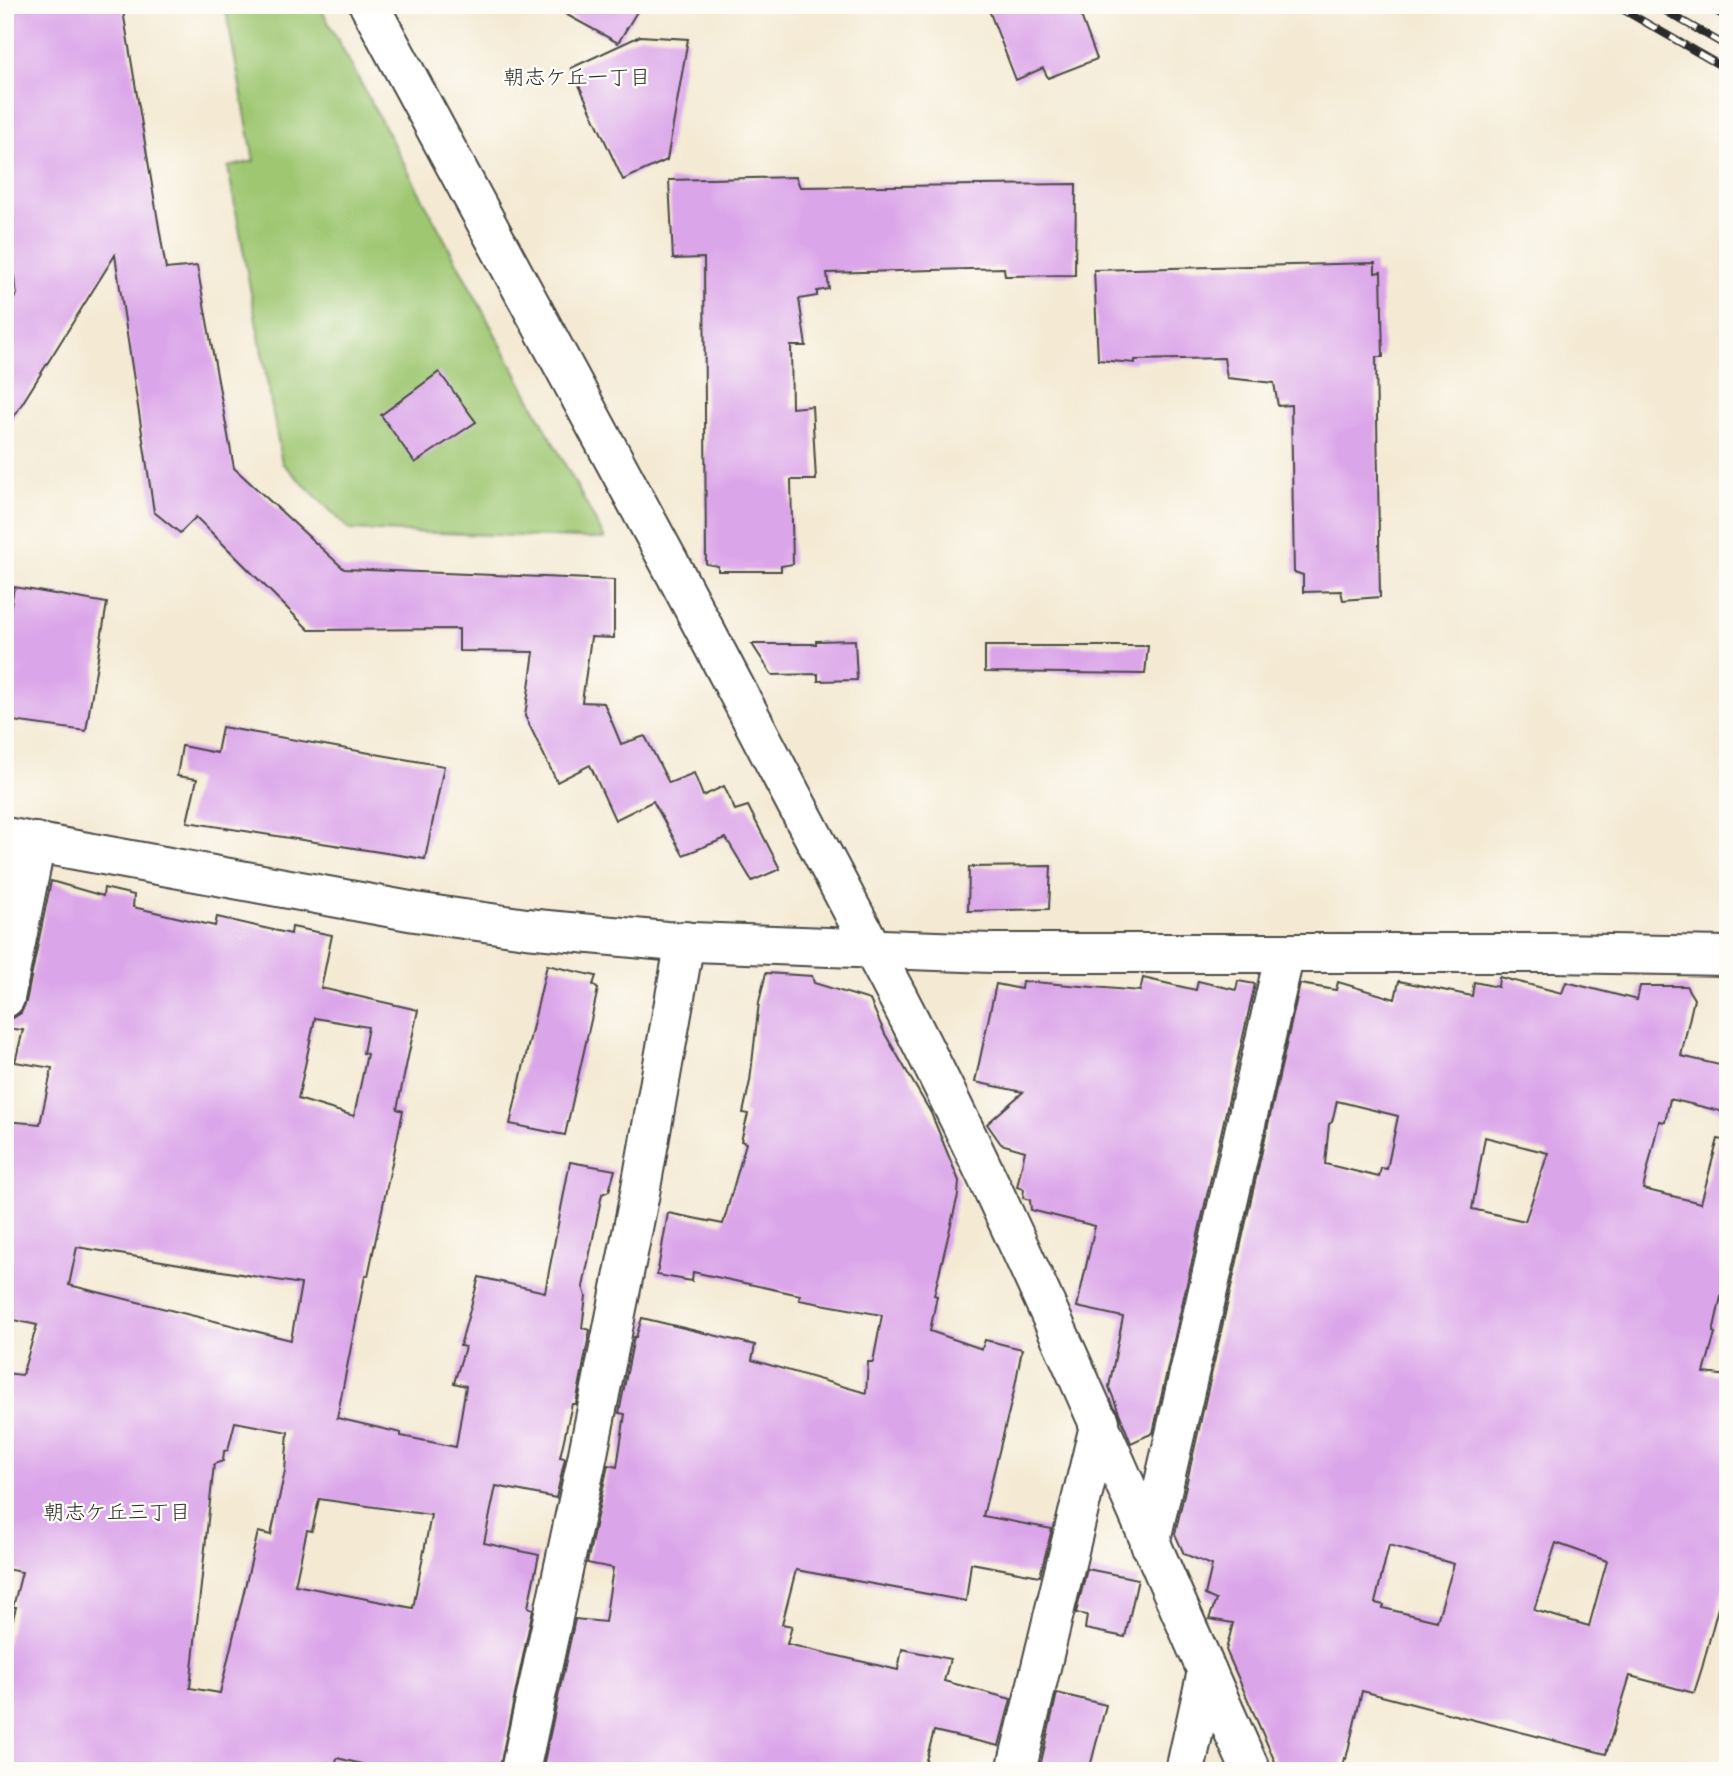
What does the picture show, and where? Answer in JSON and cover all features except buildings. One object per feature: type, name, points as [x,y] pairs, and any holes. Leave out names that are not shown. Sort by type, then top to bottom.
[{"type":"street","points":[[369,5],[670,562],[873,950],[980,1166],[1100,1422],[1150,1544],[1251,1771]]},
{"type":"street","points":[[5,998],[21,839],[415,912],[526,928],[685,941],[991,953],[1552,953],[1728,957]]},
{"type":"street","points":[[520,1771],[587,1459],[640,1193],[685,941]]},
{"type":"street","points":[[1150,1544],[1285,953]]},
{"type":"street","points":[[1016,1771],[1100,1422]]},
{"type":"street","points":[[1185,1771],[1207,1671]]},
{"type":"green space","points":[[225,5],[319,5],[605,539],[350,530],[282,463],[228,167],[254,161]]},
{"type":"railway","points":[[1615,5],[1728,70]]},
{"type":"railway","points":[[1655,5],[1728,47]]},
{"type":"railway","points":[[1705,5],[1728,18]]},
{"type":"district","name":"朝志ケ丘一丁目","points":[[577,77]]},
{"type":"district","name":"朝志ケ丘三丁目","points":[[117,1512]]}]
